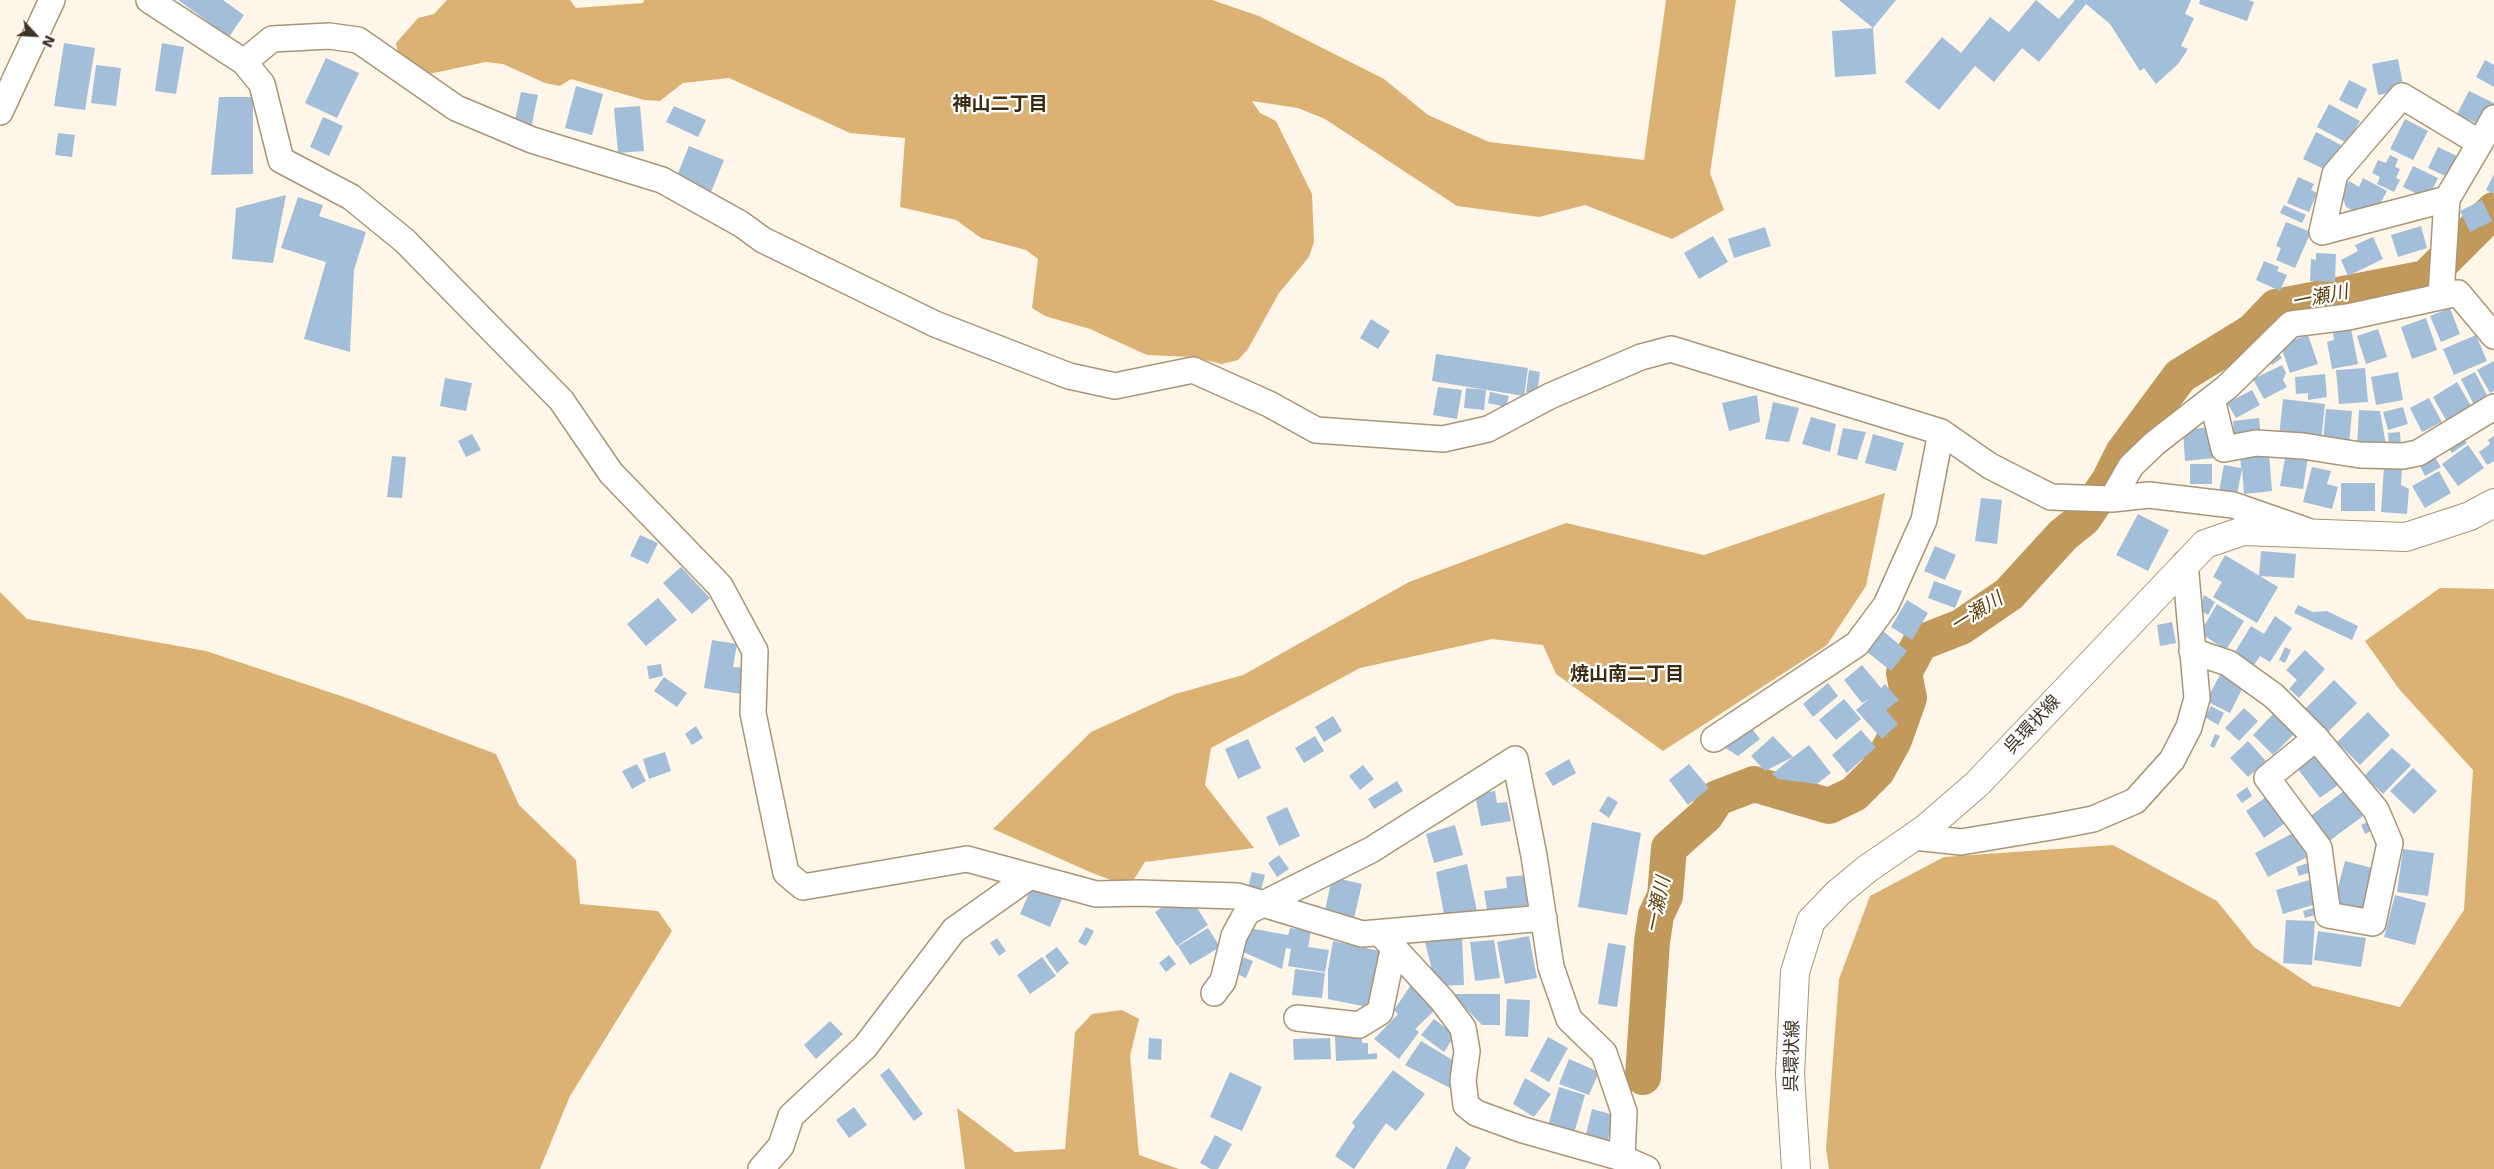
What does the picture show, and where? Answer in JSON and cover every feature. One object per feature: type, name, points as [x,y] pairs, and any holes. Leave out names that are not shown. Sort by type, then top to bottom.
[{"type":"main road","name":"呉環状線","points":[[1796,1169],[1790,1074],[1795,972],[1811,921],[1838,893],[1866,869],[1914,837],[1977,784],[2205,544],[2242,531],[2312,532],[2406,537],[2470,516],[2494,503]]},
{"type":"street","points":[[0,112],[52,0]]},
{"type":"street","points":[[149,0],[244,62],[262,84],[281,160],[351,197],[405,241],[561,400],[611,473],[720,586],[755,651],[753,713],[786,873],[803,887],[967,859],[1096,894],[1138,893],[1237,896],[1386,942],[1544,918]]},
{"type":"street","points":[[244,62],[272,39],[329,36],[358,40],[456,108],[532,140],[662,180],[741,224],[763,240],[935,324],[1069,376],[1115,386],[1193,370],[1269,404],[1316,430],[1443,439],[1488,429],[1550,396],[1641,357],[1671,349],[1941,432],[1990,466],[2051,497],[2112,499],[2149,495],[2233,505],[2312,532]]},
{"type":"street","points":[[2447,199],[2322,232],[2335,174],[2402,96],[2480,144]]},
{"type":"street","points":[[2441,296],[2447,199],[2494,118]]},
{"type":"street","points":[[2112,499],[2131,466],[2155,443],[2227,387],[2291,324],[2348,317],[2458,293],[2494,336]]},
{"type":"street","points":[[2212,399],[2224,449],[2256,443],[2303,446],[2360,455],[2403,456],[2418,452],[2494,407]]},
{"type":"street","points":[[1714,739],[1858,644],[1886,605],[1924,520],[1941,432]]},
{"type":"street","points":[[1914,837],[1960,842],[2093,819],[2135,801],[2172,760],[2189,727],[2197,698],[2185,563]]},
{"type":"street","points":[[2192,651],[2228,663],[2274,696],[2316,738],[2376,810],[2390,844],[2373,923],[2328,915],[2318,848],[2267,778],[2316,738]]},
{"type":"street","points":[[1214,993],[1223,981],[1234,936],[1247,912],[1371,850],[1515,759],[1544,918],[1550,966],[1570,1019],[1604,1053],[1624,1112],[1622,1158]]},
{"type":"street","points":[[761,1169],[781,1146],[791,1116],[865,1047],[954,930],[1030,876]]},
{"type":"street","points":[[1297,1018],[1359,1025],[1380,1012],[1386,942]]},
{"type":"street","points":[[1386,942],[1442,1000],[1462,1028],[1467,1051],[1463,1080],[1466,1104],[1476,1113],[1523,1130],[1622,1158],[1647,1169]]},
{"type":"shaded area","points":[[447,0],[570,0],[576,8],[643,3],[644,0],[1212,0],[1259,16],[1384,79],[1428,115],[1489,142],[1644,160],[1666,0],[1736,0],[1710,173],[1724,210],[1672,239],[1585,205],[1539,217],[1457,206],[1325,119],[1298,108],[1252,101],[1260,113],[1276,121],[1312,194],[1314,242],[1309,257],[1279,293],[1248,349],[1238,360],[1222,364],[1192,357],[1147,355],[1090,329],[1045,316],[1032,308],[1038,259],[1026,250],[981,238],[956,220],[900,207],[905,138],[850,133],[729,78],[683,83],[660,101],[644,100],[571,79],[560,86],[545,83],[503,64],[486,62],[424,75],[399,59],[396,43],[418,18],[434,14]]},
{"type":"shaded area","points":[[1885,493],[1866,586],[1827,645],[1663,751],[1556,674],[1543,645],[1492,639],[1360,668],[1211,748],[1205,785],[1254,848],[1145,862],[1129,887],[1090,872],[993,829],[1091,732],[1175,694],[1243,675],[1409,582],[1566,523],[1704,555]]},
{"type":"shaded area","points":[[2440,588],[2494,589],[2494,1169],[1829,1169],[1826,1149],[1839,979],[1870,896],[1944,857],[2113,845],[2217,901],[2254,947],[2313,986],[2400,1007],[2464,910],[2473,770],[2399,689],[2365,641]]},
{"type":"shaded area","points":[[0,592],[27,619],[206,651],[350,699],[496,754],[519,805],[576,860],[580,904],[658,911],[672,931],[570,1096],[540,1169],[0,1169]]},
{"type":"shaded area","points":[[1122,1010],[1139,1019],[1130,1056],[1139,1155],[1179,1169],[965,1169],[957,1108],[1015,1152],[1065,1149],[1075,1032],[1092,1014]]},
{"type":"building","points":[[178,0],[223,0],[244,15],[229,37]]},
{"type":"building","points":[[1839,0],[1896,0],[1873,28]]},
{"type":"building","points":[[2036,0],[2059,19],[2075,0],[2191,0],[2185,14],[2194,18],[2181,46],[2188,49],[2178,64],[2156,84],[2144,68],[2140,71],[2110,24],[2086,4],[2039,62],[2022,48],[1994,82],[1975,66],[1939,110],[1905,82],[1942,37],[1961,53],[1990,17],[2009,32]]},
{"type":"building","points":[[2200,0],[2248,0],[2254,2],[2247,21],[2199,4]]},
{"type":"building","points":[[1873,28],[1876,74],[1835,77],[1832,31]]},
{"type":"building","points":[[64,43],[95,48],[85,110],[54,106]]},
{"type":"building","points":[[162,43],[184,47],[176,94],[155,91]]},
{"type":"building","points":[[326,58],[359,73],[337,118],[305,103]]},
{"type":"building","points":[[2398,59],[2404,90],[2378,95],[2372,64]]},
{"type":"building","points":[[2485,60],[2494,65],[2494,87],[2476,77]]},
{"type":"building","points":[[96,65],[121,68],[116,106],[91,103]]},
{"type":"building","points":[[2349,80],[2367,89],[2357,109],[2339,100]]},
{"type":"building","points":[[576,86],[603,94],[592,135],[565,128]]},
{"type":"building","points":[[2469,91],[2494,103],[2482,126],[2457,114]]},
{"type":"building","points":[[521,92],[538,95],[531,128],[514,125]]},
{"type":"building","points":[[219,97],[253,97],[253,174],[211,175]]},
{"type":"building","points":[[2329,104],[2360,121],[2347,143],[2317,127]]},
{"type":"building","points":[[640,106],[644,151],[618,153],[614,108]]},
{"type":"building","points":[[674,106],[706,120],[698,137],[666,122]]},
{"type":"building","points":[[323,117],[343,126],[329,156],[310,147]]},
{"type":"building","points":[[2405,119],[2428,131],[2413,160],[2390,149]]},
{"type":"building","points":[[2316,132],[2341,145],[2328,171],[2303,159]]},
{"type":"building","points":[[58,133],[75,135],[72,157],[55,155]]},
{"type":"building","points":[[689,146],[724,160],[709,197],[674,183]]},
{"type":"building","points":[[2438,147],[2461,158],[2452,179],[2428,168]]},
{"type":"building","points":[[2390,155],[2398,159],[2395,167],[2400,169],[2396,178],[2400,180],[2394,192],[2377,184],[2380,177],[2372,173],[2378,160],[2386,163]]},
{"type":"building","points":[[2413,166],[2438,178],[2428,199],[2403,187]]},
{"type":"building","points":[[2494,174],[2494,194],[2486,190]]},
{"type":"building","points":[[2298,177],[2314,184],[2311,190],[2317,193],[2309,212],[2287,203]]},
{"type":"building","points":[[2363,178],[2387,191],[2374,215],[2361,215],[2346,207],[2341,194],[2349,181],[2359,187]]},
{"type":"building","points":[[286,195],[273,263],[232,259],[236,208]]},
{"type":"building","points":[[298,197],[323,205],[319,216],[366,232],[354,270],[350,352],[304,339],[326,262],[281,248]]},
{"type":"building","points":[[2482,200],[2492,221],[2470,232],[2460,211]]},
{"type":"building","points":[[2284,205],[2306,215],[2302,223],[2280,213]]},
{"type":"building","points":[[2286,222],[2311,232],[2295,268],[2276,260],[2281,248],[2276,246]]},
{"type":"building","points":[[2421,226],[2427,248],[2398,257],[2391,235]]},
{"type":"building","points":[[1765,227],[1771,246],[1734,258],[1728,239]]},
{"type":"building","points":[[1713,236],[1728,262],[1699,279],[1684,253]]},
{"type":"building","points":[[2373,237],[2383,259],[2348,276],[2341,260],[2358,251],[2355,245]]},
{"type":"building","points":[[2316,253],[2336,254],[2335,282],[2310,281],[2311,259],[2316,260]]},
{"type":"building","points":[[2264,261],[2279,267],[2277,271],[2287,275],[2280,291],[2256,280]]},
{"type":"building","points":[[2450,308],[2460,334],[2441,342],[2430,316]]},
{"type":"building","points":[[2426,318],[2437,350],[2412,359],[2401,327]]},
{"type":"building","points":[[1371,319],[1390,331],[1378,349],[1360,338]]},
{"type":"building","points":[[2351,329],[2358,364],[2332,369],[2327,342],[2334,340],[2333,333]]},
{"type":"building","points":[[2378,329],[2387,357],[2366,364],[2357,336]]},
{"type":"building","points":[[2308,335],[2318,364],[2290,373],[2280,344]]},
{"type":"building","points":[[2476,335],[2487,361],[2454,375],[2443,349]]},
{"type":"building","points":[[2276,349],[2282,358],[2272,365],[2266,356]]},
{"type":"building","points":[[1436,354],[1528,368],[1524,396],[1432,381]]},
{"type":"building","points":[[2494,361],[2494,391],[2490,393],[2477,370]]},
{"type":"building","points":[[2282,365],[2286,373],[2283,380],[2287,387],[2264,399],[2253,379]]},
{"type":"building","points":[[2365,368],[2368,402],[2339,404],[2336,370]]},
{"type":"building","points":[[1529,370],[1540,372],[1537,394],[1526,392]]},
{"type":"building","points":[[2398,372],[2403,400],[2376,405],[2371,377]]},
{"type":"building","points":[[2475,372],[2488,397],[2474,405],[2461,379]]},
{"type":"building","points":[[2325,374],[2327,397],[2308,400],[2308,393],[2296,394],[2295,377]]},
{"type":"building","points":[[445,378],[472,383],[466,411],[440,406]]},
{"type":"building","points":[[2457,382],[2471,406],[2447,422],[2433,397]]},
{"type":"building","points":[[1438,387],[1462,390],[1457,419],[1433,415]]},
{"type":"building","points":[[1466,388],[1486,390],[1484,410],[1464,408]]},
{"type":"building","points":[[2252,390],[2260,405],[2236,418],[2227,403]]},
{"type":"building","points":[[1490,392],[1509,396],[1506,407],[1488,403]]},
{"type":"building","points":[[1757,395],[1760,422],[1729,431],[1722,403]]},
{"type":"building","points":[[2429,398],[2442,422],[2422,432],[2410,408]]},
{"type":"building","points":[[2283,399],[2325,404],[2321,441],[2279,437]]},
{"type":"building","points":[[1773,402],[1799,408],[1789,442],[1765,439]]},
{"type":"building","points":[[2403,407],[2408,424],[2388,430],[2383,412]]},
{"type":"building","points":[[2326,409],[2352,411],[2349,444],[2323,441]]},
{"type":"building","points":[[2359,410],[2380,411],[2386,445],[2357,445]]},
{"type":"building","points":[[1811,417],[1836,424],[1830,452],[1802,444]]},
{"type":"building","points":[[2259,418],[2261,437],[2234,439],[2233,421]]},
{"type":"building","points":[[2212,427],[2215,458],[2185,461],[2183,430]]},
{"type":"building","points":[[1843,428],[1866,432],[1857,460],[1837,455]]},
{"type":"building","points":[[2400,432],[2401,446],[2389,447],[2388,433]]},
{"type":"building","points":[[472,434],[481,450],[466,457],[458,441]]},
{"type":"building","points":[[1873,434],[1904,443],[1896,471],[1865,463]]},
{"type":"building","points":[[2461,434],[2467,443],[2452,453],[2446,444]]},
{"type":"building","points":[[2494,436],[2494,461],[2487,465],[2479,452],[2490,444],[2488,440]]},
{"type":"building","points":[[2468,445],[2484,468],[2458,486],[2442,464]]},
{"type":"building","points":[[2269,453],[2272,491],[2244,494],[2242,469],[2237,494],[2219,491],[2224,465],[2241,468],[2240,456]]},
{"type":"building","points":[[2286,453],[2308,457],[2303,489],[2280,486]]},
{"type":"building","points":[[2433,454],[2441,467],[2425,476],[2418,462]]},
{"type":"building","points":[[392,456],[406,457],[402,498],[387,497]]},
{"type":"building","points":[[2190,464],[2212,464],[2212,484],[2190,484]]},
{"type":"building","points":[[2312,467],[2331,471],[2327,484],[2338,487],[2332,509],[2303,502]]},
{"type":"building","points":[[2384,467],[2402,468],[2401,485],[2409,489],[2407,514],[2381,512]]},
{"type":"building","points":[[2439,471],[2451,493],[2425,508],[2412,486]]},
{"type":"building","points":[[2341,483],[2375,483],[2375,511],[2341,511]]},
{"type":"building","points":[[1981,498],[2002,500],[1997,544],[1975,541]]},
{"type":"building","points":[[2138,514],[2169,530],[2148,571],[2116,555]]},
{"type":"building","points":[[640,535],[658,543],[648,564],[630,556]]},
{"type":"building","points":[[1935,546],[1956,555],[1945,580],[1924,571]]},
{"type":"building","points":[[2261,551],[2296,554],[2294,578],[2259,576]]},
{"type":"building","points":[[2225,555],[2278,587],[2257,623],[2213,597],[2222,582],[2213,577]]},
{"type":"building","points":[[681,567],[710,598],[692,614],[663,583]]},
{"type":"building","points":[[1934,581],[1962,591],[1955,608],[1928,598]]},
{"type":"building","points":[[2204,595],[2215,602],[2208,615],[2200,610]]},
{"type":"building","points":[[658,598],[677,620],[646,646],[627,624]]},
{"type":"building","points":[[1907,600],[1928,613],[1912,640],[1891,627]]},
{"type":"building","points":[[2217,604],[2244,621],[2226,650],[2200,633]]},
{"type":"building","points":[[2298,605],[2313,612],[2327,611],[2358,626],[2352,640],[2294,613]]},
{"type":"building","points":[[2275,616],[2292,628],[2270,662],[2260,656],[2252,668],[2233,655],[2251,626],[2264,634]]},
{"type":"building","points":[[2172,622],[2176,643],[2160,646],[2157,625]]},
{"type":"building","points":[[1883,631],[1907,651],[1891,671],[1866,651]]},
{"type":"building","points":[[712,640],[737,644],[733,667],[744,668],[741,694],[704,688]]},
{"type":"building","points":[[2285,647],[2291,650],[2285,663],[2279,660]]},
{"type":"building","points":[[2305,650],[2325,669],[2299,698],[2289,689],[2297,680],[2286,670]]},
{"type":"building","points":[[661,664],[663,676],[649,679],[647,666]]},
{"type":"building","points":[[1862,665],[1881,688],[1885,684],[1899,700],[1886,710],[1898,724],[1882,739],[1856,710],[1869,699],[1862,703],[1844,680]]},
{"type":"building","points":[[2222,671],[2245,683],[2230,713],[2206,701]]},
{"type":"building","points":[[664,677],[687,693],[677,707],[654,691]]},
{"type":"building","points":[[2334,680],[2357,703],[2325,735],[2302,712]]},
{"type":"building","points":[[1828,683],[1838,696],[1813,717],[1803,704]]},
{"type":"building","points":[[1844,699],[1861,719],[1836,740],[1819,720]]},
{"type":"building","points":[[2211,706],[2224,713],[2218,725],[2205,717]]},
{"type":"building","points":[[2244,708],[2258,721],[2239,741],[2225,728]]},
{"type":"building","points":[[2368,712],[2390,735],[2360,765],[2337,742]]},
{"type":"building","points":[[2274,713],[2295,733],[2273,755],[2253,735]]},
{"type":"building","points":[[1333,716],[1342,731],[1324,742],[1315,727]]},
{"type":"building","points":[[696,726],[703,738],[692,745],[685,734]]},
{"type":"building","points":[[1750,726],[1760,739],[1738,756],[1724,747]]},
{"type":"building","points":[[1861,730],[1876,747],[1847,773],[1832,755]]},
{"type":"building","points":[[2215,734],[2220,736],[2214,748],[2210,746]]},
{"type":"building","points":[[1315,736],[1324,751],[1304,763],[1295,748]]},
{"type":"building","points":[[1773,736],[1793,757],[1765,771],[1751,756]]},
{"type":"building","points":[[1248,739],[1261,768],[1238,779],[1225,749]]},
{"type":"building","points":[[2248,741],[2266,761],[2248,777],[2230,758]]},
{"type":"building","points":[[1809,745],[1831,773],[1817,784],[1778,779],[1772,774]]},
{"type":"building","points":[[2392,748],[2411,765],[2383,794],[2364,776]]},
{"type":"building","points":[[665,752],[671,771],[649,779],[643,759]]},
{"type":"building","points":[[2314,755],[2338,785],[2320,798],[2297,768]]},
{"type":"building","points":[[1569,759],[1576,773],[1553,786],[1545,773]]},
{"type":"building","points":[[637,764],[646,781],[632,789],[622,771]]},
{"type":"building","points":[[1689,764],[1709,788],[1688,805],[1669,780]]},
{"type":"building","points":[[1363,765],[1374,779],[1360,790],[1349,776]]},
{"type":"building","points":[[2413,768],[2437,791],[2414,814],[2390,791]]},
{"type":"building","points":[[1397,781],[1403,791],[1374,809],[1368,799]]},
{"type":"building","points":[[2247,787],[2252,796],[2242,803],[2236,795]]},
{"type":"building","points":[[2348,788],[2367,813],[2328,842],[2309,817]]},
{"type":"building","points":[[1495,791],[1497,803],[1507,802],[1511,821],[1481,826],[1475,794]]},
{"type":"building","points":[[2269,795],[2288,821],[2264,838],[2246,811]]},
{"type":"building","points":[[1608,796],[1618,802],[1609,818],[1599,811]]},
{"type":"building","points":[[1287,807],[1300,836],[1279,846],[1266,817]]},
{"type":"building","points":[[2372,820],[2376,828],[2365,834],[2361,825]]},
{"type":"building","points":[[1592,822],[1641,833],[1627,915],[1578,907]]},
{"type":"building","points":[[1455,825],[1463,855],[1434,863],[1426,834]]},
{"type":"building","points":[[2295,832],[2307,857],[2268,877],[2255,853]]},
{"type":"building","points":[[2403,849],[2434,853],[2428,896],[2397,892]]},
{"type":"building","points":[[1279,855],[1289,869],[1277,877],[1268,863]]},
{"type":"building","points":[[2345,861],[2376,869],[2365,911],[2334,903]]},
{"type":"building","points":[[2311,862],[2314,871],[2299,876],[2296,867]]},
{"type":"building","points":[[1467,864],[1477,911],[1444,914],[1436,872]]},
{"type":"building","points":[[1252,872],[1265,875],[1261,890],[1248,887]]},
{"type":"building","points":[[1528,875],[1531,905],[1487,910],[1484,891],[1507,888],[1506,877]]},
{"type":"building","points":[[1036,877],[1066,890],[1050,927],[1020,914]]},
{"type":"building","points":[[1332,877],[1362,884],[1354,918],[1325,911]]},
{"type":"building","points":[[2309,880],[2316,904],[2283,914],[2276,890]]},
{"type":"building","points":[[2395,895],[2426,903],[2415,945],[2384,937]]},
{"type":"building","points":[[1190,897],[1208,925],[1177,946],[1155,912],[1174,899]]},
{"type":"building","points":[[2316,907],[2318,914],[2305,918],[2303,911]]},
{"type":"building","points":[[2286,920],[2315,921],[2312,965],[2283,963]]},
{"type":"building","points":[[1086,927],[1094,931],[1086,946],[1078,942]]},
{"type":"building","points":[[1208,928],[1220,947],[1190,965],[1178,946]]},
{"type":"building","points":[[1249,928],[1288,935],[1290,928],[1311,931],[1308,947],[1329,950],[1325,972],[1288,966],[1291,949],[1286,948],[1282,969],[1243,952]]},
{"type":"building","points":[[2318,931],[2366,938],[2361,967],[2314,960]]},
{"type":"building","points":[[1423,934],[1462,936],[1464,985],[1436,986]]},
{"type":"building","points":[[1529,936],[1537,978],[1505,984],[1497,942]]},
{"type":"building","points":[[997,938],[1006,951],[999,956],[990,943]]},
{"type":"building","points":[[1494,940],[1500,978],[1475,981],[1470,942]]},
{"type":"building","points":[[1333,941],[1384,952],[1372,1008],[1328,999],[1328,970]]},
{"type":"building","points":[[1608,943],[1626,946],[1617,1007],[1598,1004]]},
{"type":"building","points":[[1057,947],[1069,963],[1057,973],[1045,956]]},
{"type":"building","points":[[1235,954],[1253,961],[1246,978],[1228,970]]},
{"type":"building","points":[[1169,955],[1176,964],[1166,972],[1159,963]]},
{"type":"building","points":[[1042,957],[1056,976],[1030,994],[1017,975]]},
{"type":"building","points":[[1295,969],[1325,973],[1322,998],[1292,995]]},
{"type":"building","points":[[1411,985],[1435,1010],[1415,1029],[1419,1032],[1399,1059],[1374,1039],[1398,1014],[1394,1010]]},
{"type":"building","points":[[1452,994],[1500,994],[1500,1025],[1482,1025]]},
{"type":"building","points":[[1507,999],[1530,1000],[1528,1037],[1505,1036]]},
{"type":"building","points":[[1434,1019],[1455,1035],[1444,1052],[1421,1035]]},
{"type":"building","points":[[830,1021],[843,1034],[816,1059],[804,1045]]},
{"type":"building","points":[[1335,1035],[1362,1035],[1362,1043],[1368,1043],[1368,1054],[1377,1053],[1377,1059],[1336,1061]]},
{"type":"building","points":[[1548,1037],[1568,1048],[1549,1082],[1530,1071]]},
{"type":"building","points":[[1149,1038],[1162,1039],[1161,1060],[1148,1059]]},
{"type":"building","points":[[1330,1038],[1331,1059],[1294,1060],[1293,1039]]},
{"type":"building","points":[[1421,1041],[1459,1064],[1454,1090],[1405,1065]]},
{"type":"building","points":[[1569,1059],[1599,1072],[1589,1095],[1559,1084]]},
{"type":"building","points":[[889,1068],[923,1114],[914,1121],[880,1075]]},
{"type":"building","points":[[1393,1070],[1425,1094],[1396,1131],[1386,1123],[1354,1169],[1335,1156],[1355,1126],[1352,1123]]},
{"type":"building","points":[[1230,1072],[1262,1087],[1242,1131],[1210,1117]]},
{"type":"building","points":[[1525,1078],[1551,1094],[1534,1117],[1513,1104]]},
{"type":"building","points":[[1559,1087],[1585,1095],[1573,1137],[1547,1129]]},
{"type":"building","points":[[854,1107],[867,1125],[849,1138],[836,1120]]},
{"type":"building","points":[[1592,1109],[1614,1115],[1607,1143],[1585,1138]]},
{"type":"building","points":[[1215,1135],[1232,1144],[1218,1169],[1211,1169],[1200,1163]]},
{"type":"building","points":[[1456,1146],[1471,1158],[1465,1169],[1446,1169]]},
{"type":"waterway","name":"一瀬川","points":[[1643,1077],[1652,942],[1656,915],[1665,896],[1669,848],[1706,815],[1717,798],[1754,784],[1829,806],[1854,794],[1877,771],[1894,740],[1909,698],[1904,673],[1920,643],[1961,627],[2009,594],[2063,535],[2083,519],[2109,481],[2123,453],[2180,376],[2253,331],[2276,307],[2426,278],[2494,210]]},
{"type":"district","name":"神山二丁目","points":[[1000,105]]},
{"type":"district","name":"焼山南二丁目","points":[[1627,675]]}]
